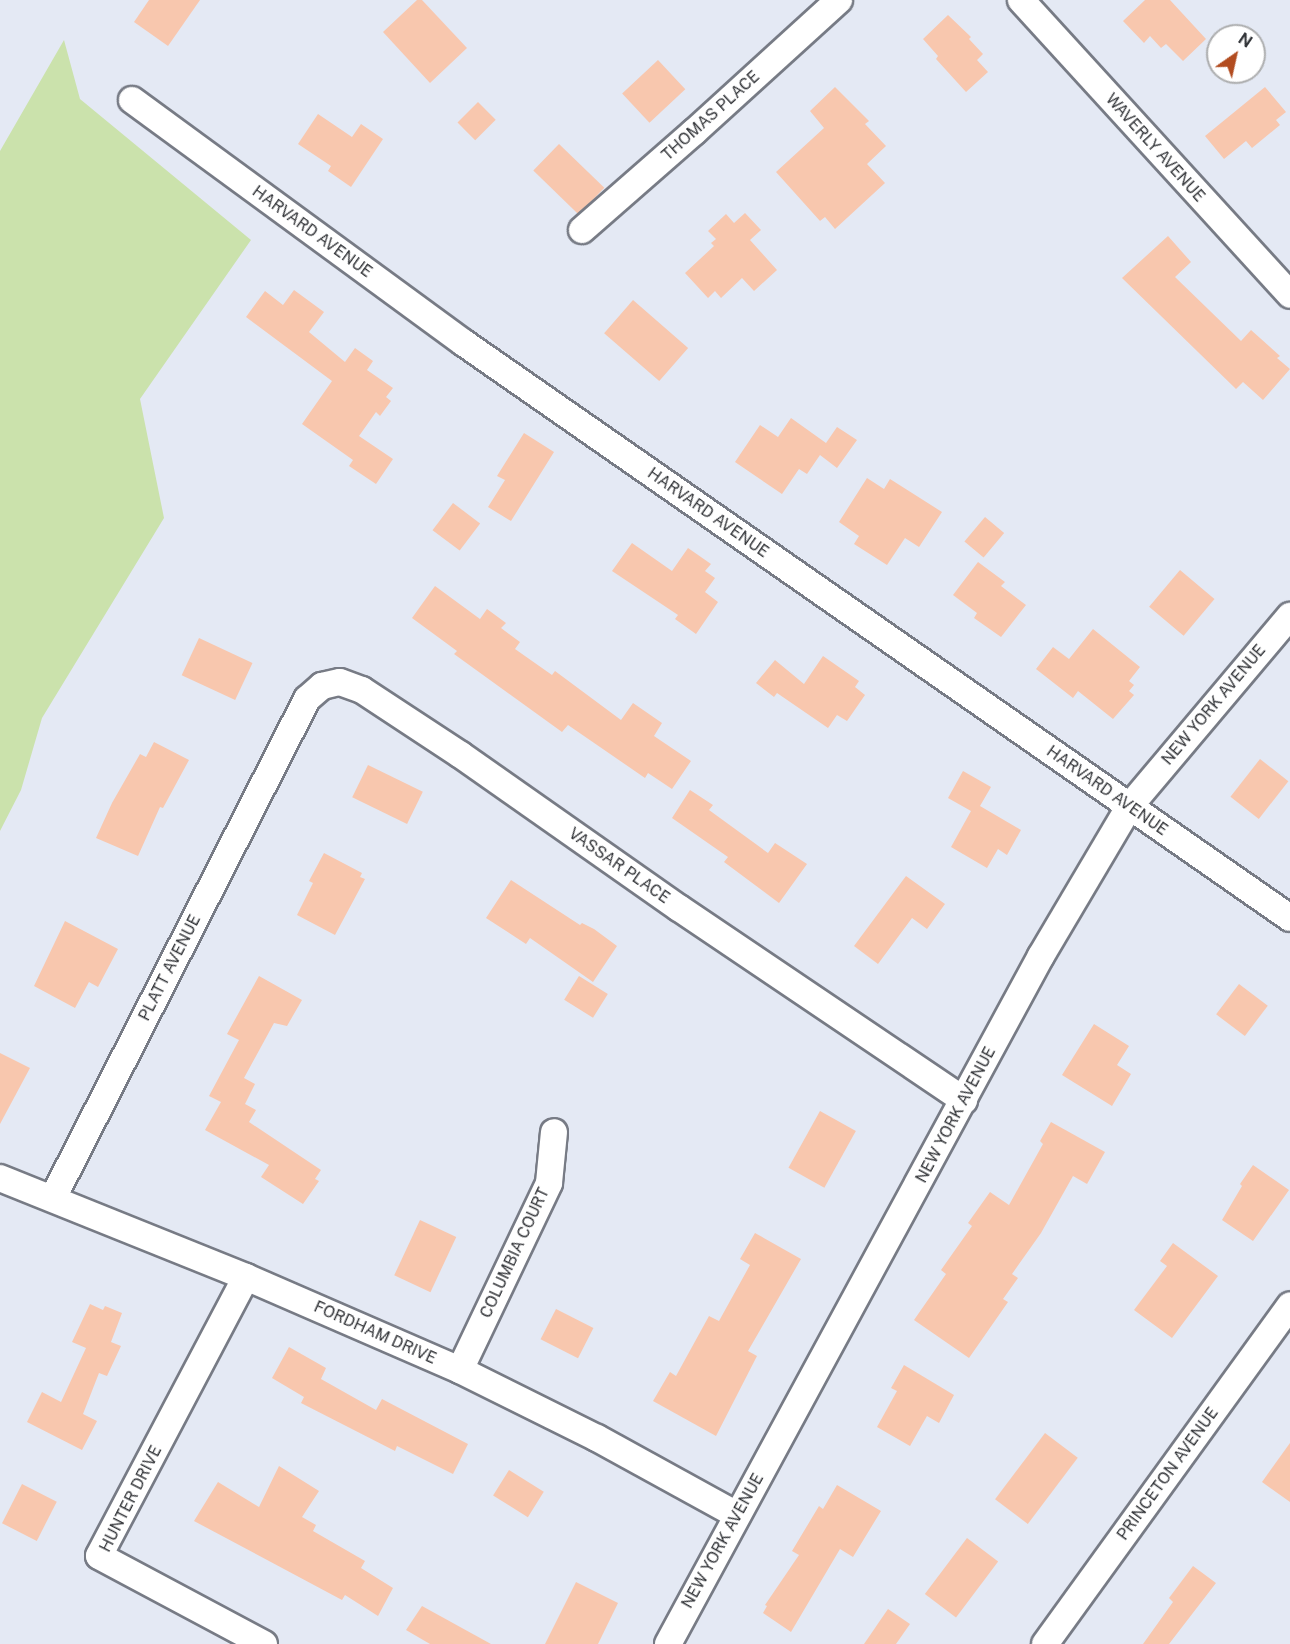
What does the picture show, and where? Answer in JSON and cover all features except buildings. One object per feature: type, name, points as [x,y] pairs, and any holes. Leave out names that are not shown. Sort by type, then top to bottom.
[{"type":"street","name":"THOMAS PLACE","points":[[582,230],[839,0]]},
{"type":"street","name":"WAVERLY AVENUE","points":[[1021,0],[1290,295]]},
{"type":"street","name":"HARVARD AVENUE","points":[[132,100],[464,343],[1290,918]]},
{"type":"street","name":"NEW YORK AVENUE","points":[[668,1644],[1041,956],[1129,807],[1290,616]]},
{"type":"street","name":"VASSAR PLACE","points":[[287,737],[307,699],[322,686],[340,682],[362,690],[964,1100]]},
{"type":"street","name":"PLATT AVENUE","points":[[53,1198],[287,737]]},
{"type":"street","name":"COLUMBIA COURT","points":[[460,1371],[549,1183],[554,1132]]},
{"type":"street","name":"FORDHAM DRIVE","points":[[0,1178],[246,1277],[460,1371],[597,1438],[737,1515]]},
{"type":"street","name":"HUNTER DRIVE","points":[[246,1277],[99,1556],[264,1644]]},
{"type":"street","name":"PRINCETON AVENUE","points":[[1045,1644],[1290,1305]]},
{"type":"green space","points":[[64,40],[80,99],[251,240],[140,399],[164,518],[42,718],[21,790],[0,831],[0,151]]}]
